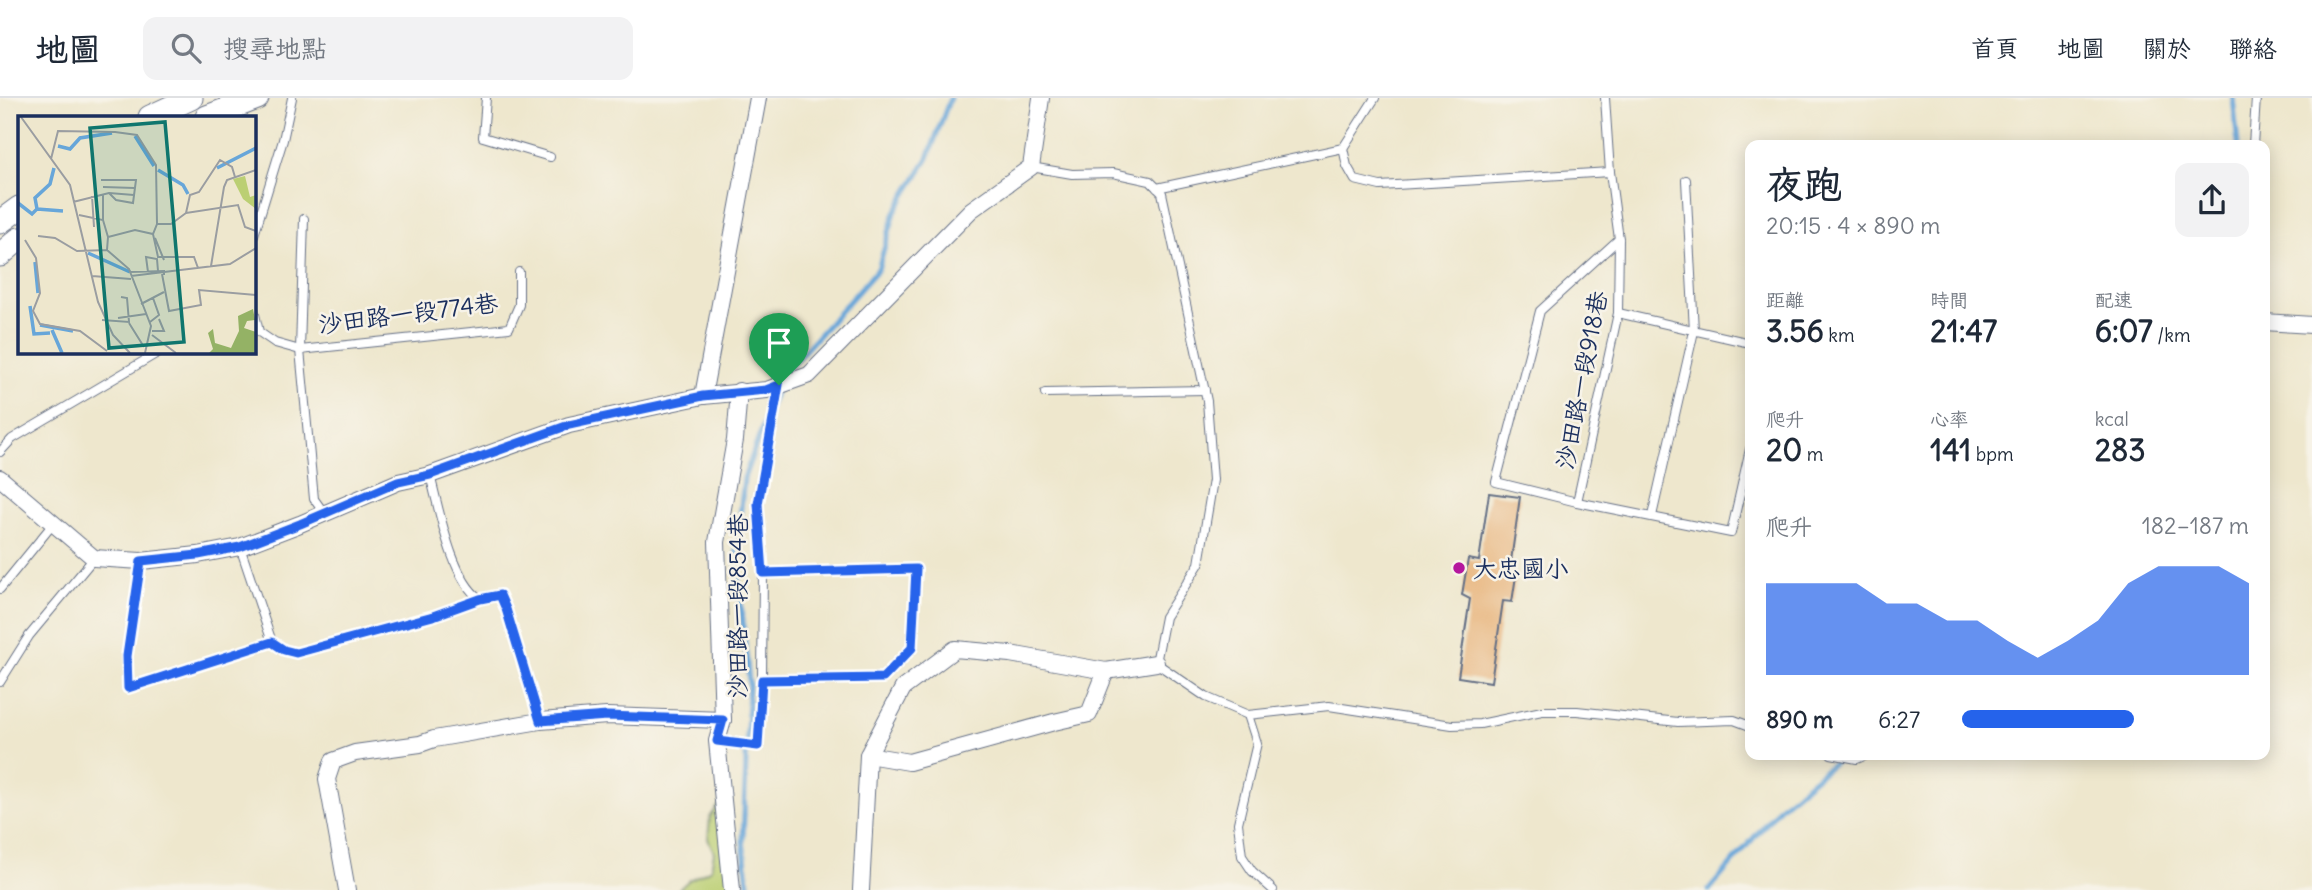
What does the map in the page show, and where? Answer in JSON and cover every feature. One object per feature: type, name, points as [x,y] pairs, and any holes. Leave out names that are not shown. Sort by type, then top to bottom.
[{"type":"main road","points":[[152,116],[191,98]]},
{"type":"main road","points":[[210,116],[257,98]]},
{"type":"main road","points":[[0,222],[18,209]]},
{"type":"main road","points":[[0,255],[18,240]]},
{"type":"street","points":[[703,396],[758,98]]},
{"type":"street","points":[[0,478],[94,558],[141,561],[198,555],[240,547],[398,482],[430,475],[569,425],[703,396],[766,390],[808,375],[971,210],[1031,167],[1041,98]]},
{"type":"street","points":[[2270,322],[2312,325]]},
{"type":"street","name":"沙田路一段854巷","points":[[732,890],[717,741],[723,720],[716,542],[735,440],[739,391]]},
{"type":"street","points":[[861,890],[868,755],[903,688],[955,649],[1010,654],[1106,671],[1156,663]]},
{"type":"street","points":[[868,755],[909,762],[1089,714],[1106,671]]},
{"type":"street","points":[[347,890],[327,779],[333,761],[355,753],[420,744],[434,739],[540,721],[607,716],[723,720]]},
{"type":"lane","points":[[256,228],[283,140],[292,98]]},
{"type":"lane","points":[[486,98],[483,137],[550,157]]},
{"type":"lane","points":[[1375,98],[1343,148],[1347,166],[1355,180],[1380,186],[1610,172]]},
{"type":"lane","name":"沙田路一段918巷","points":[[1577,502],[1618,313],[1619,239],[1610,172],[1605,98]]},
{"type":"lane","points":[[2253,140],[2256,98]]},
{"type":"lane","points":[[1157,188],[1343,148]]},
{"type":"lane","points":[[1031,167],[1072,174],[1113,173],[1150,181],[1162,193],[1205,390],[1213,480],[1199,564],[1165,617],[1156,663],[1206,698],[1248,715],[1329,706],[1452,725],[1480,724],[1542,711],[1577,710],[1678,722],[1734,720],[1745,724]]},
{"type":"lane","points":[[1652,516],[1693,331],[1686,180]]},
{"type":"lane","name":"沙田路一段774巷","points":[[304,219],[300,350],[314,499],[324,513]]},
{"type":"lane","points":[[1619,239],[1540,311],[1496,482],[1577,502],[1731,533],[1745,471]]},
{"type":"lane","name":"沙田路一段774巷","points":[[256,331],[275,343],[300,350],[509,328],[519,305],[520,272]]},
{"type":"lane","points":[[1618,313],[1745,342]]},
{"type":"lane","points":[[0,452],[12,439],[156,354]]},
{"type":"lane","name":"沙田路一段854巷","points":[[717,741],[758,746],[763,573],[758,504],[779,385]]},
{"type":"lane","points":[[1045,393],[1205,390]]},
{"type":"lane","points":[[430,475],[450,551],[471,592],[480,599]]},
{"type":"lane","points":[[0,589],[53,523]]},
{"type":"lane","points":[[240,547],[272,642],[284,650],[296,653],[500,595],[540,721]]},
{"type":"lane","points":[[0,682],[29,636],[94,558]]},
{"type":"lane","points":[[141,561],[127,656],[128,688],[272,642]]},
{"type":"lane","points":[[762,680],[883,678],[912,648],[916,569],[763,573]]},
{"type":"lane","points":[[1248,715],[1256,743],[1238,823],[1242,856],[1252,872],[1273,890]]},
{"type":"green space","points":[[719,805],[737,890],[678,890],[689,880],[711,869],[714,852],[708,839],[710,817]]},
{"type":"building","points":[[1489,493],[1520,497],[1509,575],[1516,576],[1512,602],[1503,601],[1491,682],[1458,677],[1470,599],[1462,595],[1468,559],[1479,561]]},
{"type":"waterway","points":[[778,383],[878,269],[895,212],[928,158],[950,98]]},
{"type":"waterway","points":[[2233,98],[2237,140]]},
{"type":"waterway","points":[[749,890],[743,841],[749,682],[736,557],[744,478],[775,393]]},
{"type":"waterway","points":[[1709,890],[1781,806],[1837,760]]},
{"type":"place","name":"大忠國小","points":[[1459,568]]},
{"type":"route","points":[[779,385],[758,504],[763,573],[916,569],[912,648],[883,678],[762,680],[758,746],[717,741],[723,720],[607,716],[540,721],[500,595],[296,653],[284,650],[272,642],[128,688],[127,656],[141,561],[240,547],[398,482],[430,475],[569,425],[703,396],[766,390],[779,385]]}]
